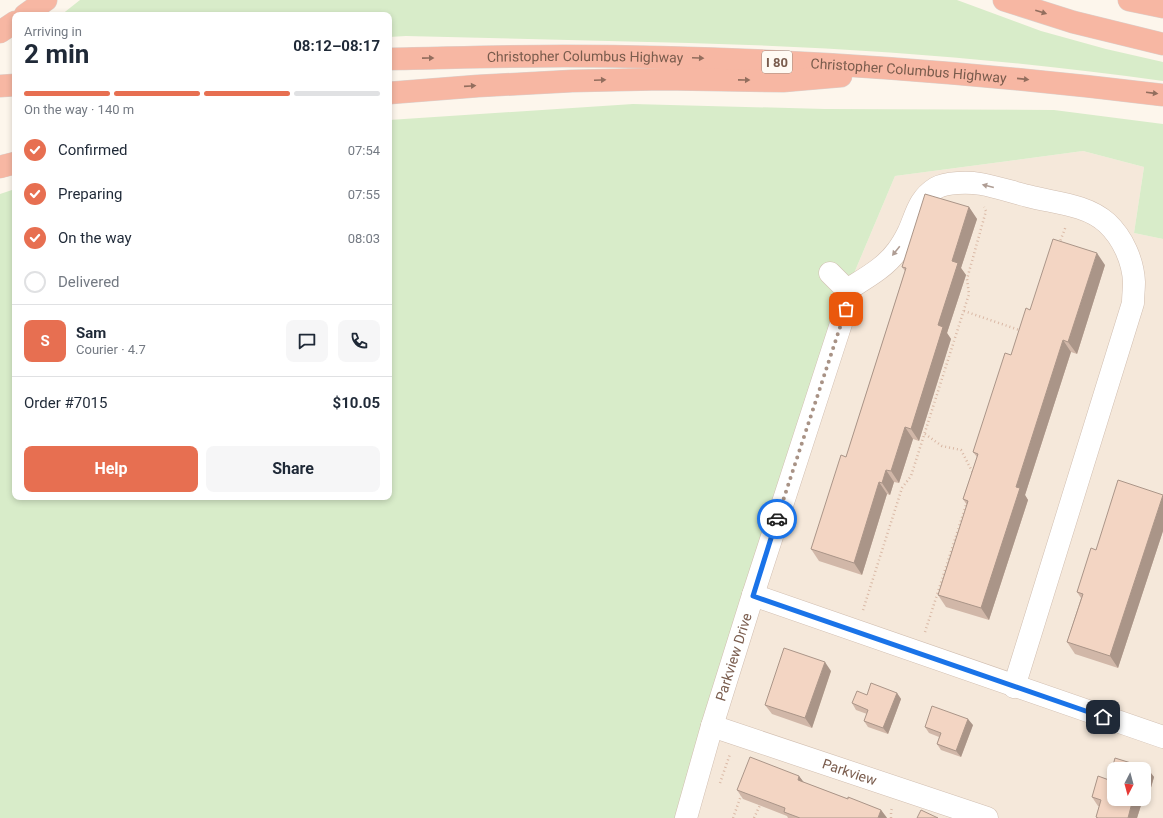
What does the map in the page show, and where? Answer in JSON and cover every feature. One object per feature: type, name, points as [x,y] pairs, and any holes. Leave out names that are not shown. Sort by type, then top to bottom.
[{"type":"highway","points":[[29,12],[46,0]]},
{"type":"highway","points":[[1004,0],[1073,22],[1163,44]]},
{"type":"highway","points":[[1130,0],[1163,7]]},
{"type":"highway","points":[[0,32],[12,24]]},
{"type":"highway","name":"Christopher Columbus Highway","points":[[392,59],[564,56],[742,60],[920,70],[1024,79],[1163,95]]},
{"type":"highway","points":[[392,93],[486,85],[618,79],[783,81],[920,70]]},
{"type":"highway","points":[[0,86],[12,85]]},
{"type":"highway","points":[[0,168],[12,164]]},
{"type":"street","points":[[830,273],[846,290],[879,269],[895,253],[908,234],[918,207],[926,195],[938,187],[957,184],[980,184],[1026,196],[1074,206],[1093,213],[1107,223],[1120,239],[1130,260],[1134,282],[1133,303],[1014,687]]},
{"type":"street","name":"Parkview Drive","points":[[686,818],[712,726],[846,309],[848,299],[846,290]]},
{"type":"street","points":[[753,596],[1163,737]]},
{"type":"street","name":"Parkview","points":[[712,726],[987,818]]},
{"type":"path","points":[[856,632],[902,488],[912,476],[969,294],[968,279],[986,211],[971,184]]},
{"type":"path","points":[[1058,246],[1074,206]]},
{"type":"path","points":[[964,310],[1024,332]]},
{"type":"path","points":[[925,434],[942,446],[961,450],[976,477],[978,470]]},
{"type":"path","points":[[918,653],[968,499]]},
{"type":"path","points":[[719,787],[736,734]]},
{"type":"path","points":[[733,818],[743,791]]},
{"type":"path","points":[[754,818],[760,805]]},
{"type":"shaded area","points":[[1083,151],[1144,167],[1134,233],[1163,239],[1163,818],[686,818],[847,290],[895,176]]},
{"type":"green space","points":[[80,0],[957,0],[1041,31],[1106,49],[1163,62],[1163,81],[1060,68],[956,58],[801,47],[663,42],[392,37],[392,12],[65,12]]},
{"type":"green space","points":[[633,104],[825,109],[1054,110],[1163,124],[1163,239],[1134,233],[1144,167],[1083,151],[895,176],[847,290],[686,818],[0,818],[0,194],[12,190],[12,500],[392,500],[392,120]]},
{"type":"building","points":[[925,194],[969,207],[952,261],[958,263],[938,325],[943,327],[911,429],[905,427],[891,471],[886,470],[882,483],[879,482],[854,563],[811,549],[841,455],[846,457],[906,268],[902,267]]},
{"type":"building","points":[[1053,239],[1097,253],[1068,342],[1063,340],[1016,487],[1020,488],[981,608],[938,595],[968,501],[963,499],[978,454],[973,452],[1005,353],[1011,355],[1026,308],[1030,310]]},
{"type":"building","points":[[1118,480],[1163,495],[1110,656],[1067,642],[1083,594],[1077,592],[1091,548],[1096,550]]},
{"type":"building","points":[[784,648],[825,662],[805,718],[765,705]]},
{"type":"building","points":[[871,683],[897,693],[883,728],[864,721],[868,710],[852,703],[857,691],[867,695]]},
{"type":"building","points":[[932,706],[968,719],[956,751],[937,744],[941,733],[925,727]]},
{"type":"building","points":[[750,757],[799,776],[798,780],[881,810],[878,818],[800,818],[784,812],[785,808],[737,790]]},
{"type":"building","points":[[1115,758],[1128,762],[1114,762]]},
{"type":"building","points":[[1098,776],[1107,779],[1107,806],[1131,806],[1128,818],[1096,817],[1101,800],[1092,797]]},
{"type":"building","points":[[921,810],[938,818],[917,818]]},
{"type":"way so far","points":[[777,519],[846,309]]},
{"type":"route","points":[[777,519],[753,596],[1103,717]]}]
